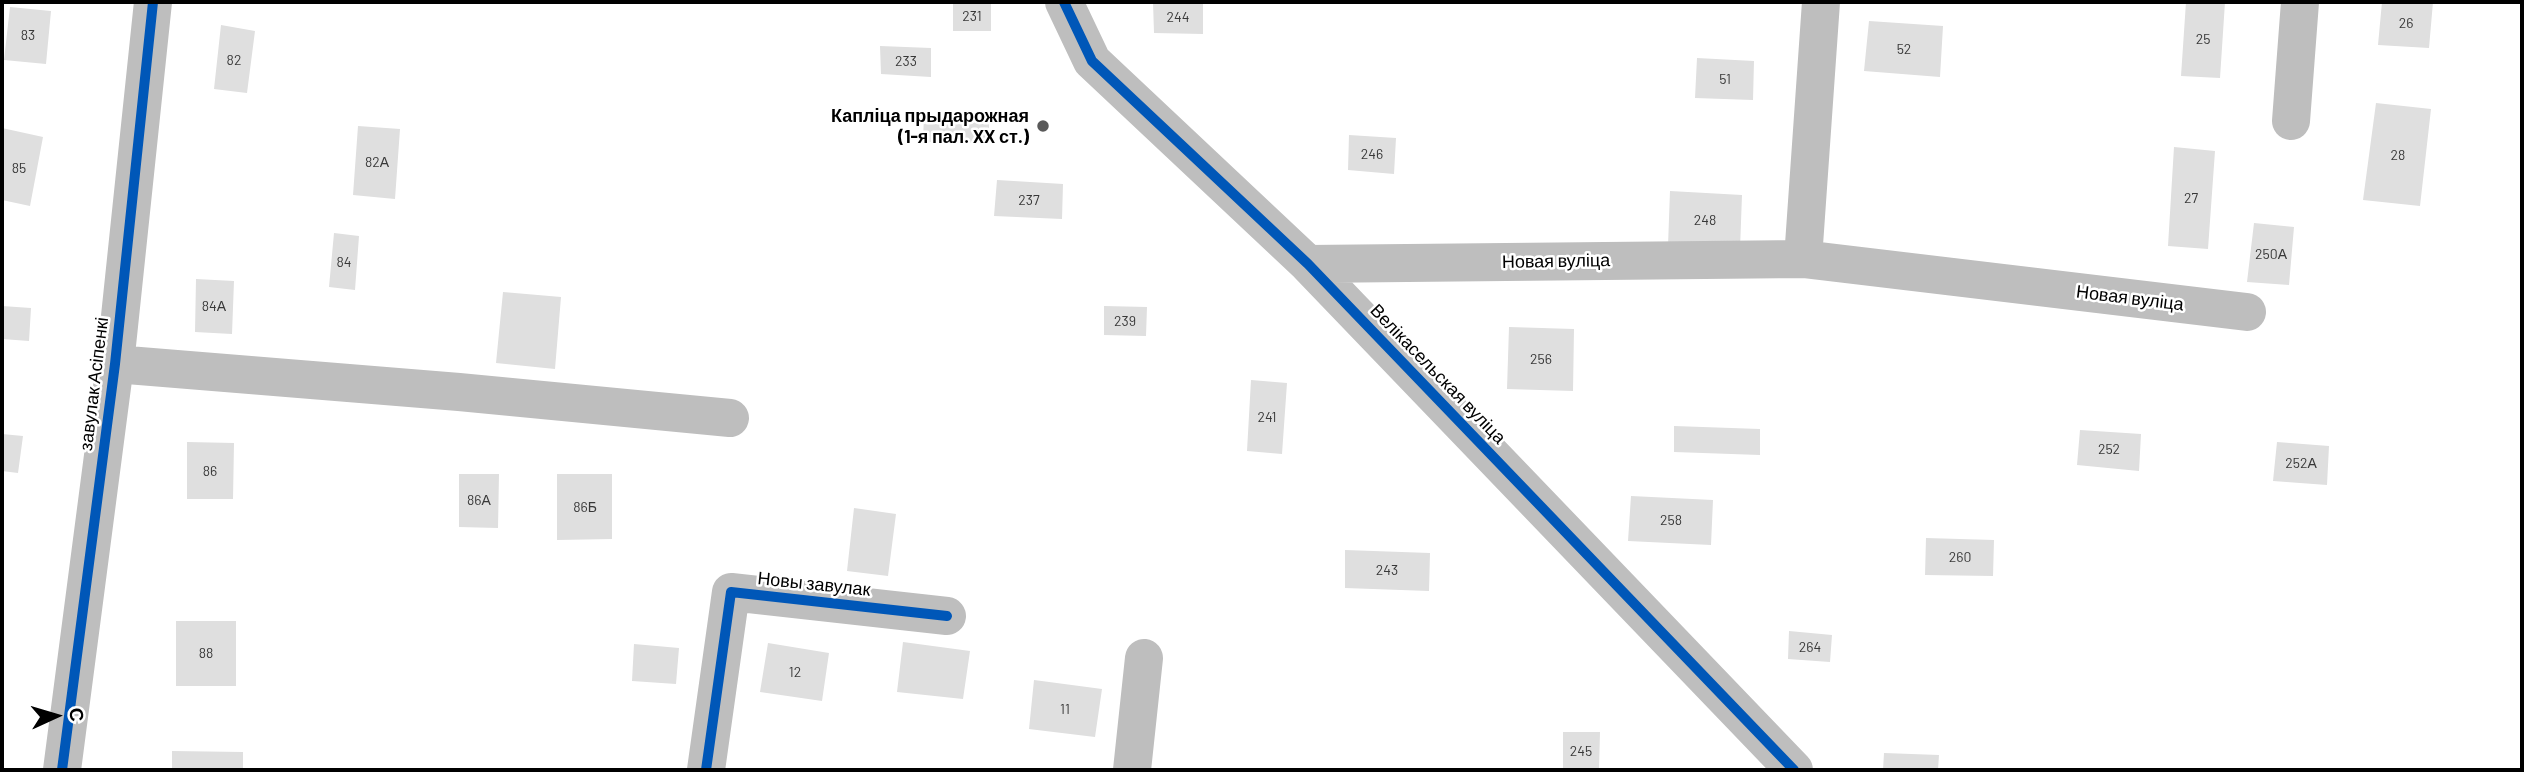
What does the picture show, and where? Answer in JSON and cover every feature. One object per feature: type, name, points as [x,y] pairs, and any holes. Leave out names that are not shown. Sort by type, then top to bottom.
[{"type":"street","name":"завулак Асіпенкі","points":[[62,770],[115,365],[153,2]]},
{"type":"street","name":"Велікасельская вуліца","points":[[1064,2],[1092,61],[1308,264],[1794,770]]},
{"type":"street","points":[[1803,259],[1821,2]]},
{"type":"street","points":[[2291,121],[2300,2]]},
{"type":"street","name":"Новая вуліца","points":[[1308,264],[1803,259],[2247,312]]},
{"type":"street","points":[[115,365],[730,418]]},
{"type":"street","name":"Новы завулак","points":[[706,770],[731,592],[947,616]]},
{"type":"street","points":[[1132,770],[1144,658]]},
{"type":"building","points":[[953,2],[991,2],[991,31],[953,31]]},
{"type":"building","points":[[1153,2],[1203,2],[1203,34],[1154,33]]},
{"type":"building","points":[[2186,2],[2225,2],[2220,78],[2181,76]]},
{"type":"building","points":[[2382,2],[2433,2],[2429,48],[2378,45]]},
{"type":"building","points":[[10,7],[51,11],[46,64],[4,60]]},
{"type":"building","points":[[1869,21],[1943,26],[1940,77],[1864,71]]},
{"type":"building","points":[[221,25],[255,31],[247,93],[214,89]]},
{"type":"building","points":[[880,46],[931,48],[931,77],[881,74]]},
{"type":"building","points":[[1697,58],[1754,61],[1753,100],[1695,98]]},
{"type":"building","points":[[2376,103],[2431,109],[2420,206],[2363,200]]},
{"type":"building","points":[[924,114],[989,115],[989,143],[923,142]]},
{"type":"building","points":[[358,126],[400,129],[395,199],[353,195]]},
{"type":"building","points":[[2,128],[43,137],[30,206],[2,200]]},
{"type":"building","points":[[1349,135],[1396,138],[1394,174],[1348,170]]},
{"type":"building","points":[[2174,147],[2215,151],[2208,249],[2168,246]]},
{"type":"building","points":[[997,180],[1063,184],[1062,219],[994,216]]},
{"type":"building","points":[[1670,191],[1742,195],[1740,249],[1668,246]]},
{"type":"building","points":[[2254,223],[2294,227],[2289,285],[2247,282]]},
{"type":"building","points":[[334,233],[359,236],[355,290],[329,287]]},
{"type":"building","points":[[196,279],[234,281],[232,334],[195,332]]},
{"type":"building","points":[[503,292],[561,297],[555,369],[496,363]]},
{"type":"building","points":[[2,306],[31,308],[29,341],[2,339]]},
{"type":"building","points":[[1104,306],[1147,307],[1146,336],[1104,335]]},
{"type":"building","points":[[1509,327],[1574,329],[1573,391],[1507,389]]},
{"type":"building","points":[[1251,380],[1287,383],[1282,454],[1247,451]]},
{"type":"building","points":[[1674,426],[1760,429],[1760,455],[1674,452]]},
{"type":"building","points":[[2080,430],[2141,434],[2139,471],[2077,465]]},
{"type":"building","points":[[2,434],[23,436],[18,473],[2,471]]},
{"type":"building","points":[[187,442],[234,443],[233,499],[187,499]]},
{"type":"building","points":[[2277,442],[2329,446],[2327,485],[2273,481]]},
{"type":"building","points":[[459,474],[499,474],[498,528],[459,527]]},
{"type":"building","points":[[557,474],[612,474],[612,539],[557,540]]},
{"type":"building","points":[[1631,496],[1713,500],[1711,545],[1628,541]]},
{"type":"building","points":[[854,508],[896,514],[888,576],[847,571]]},
{"type":"building","points":[[1926,538],[1994,540],[1993,576],[1925,575]]},
{"type":"building","points":[[1345,550],[1430,553],[1429,591],[1345,588]]},
{"type":"building","points":[[176,621],[236,621],[236,686],[176,686]]},
{"type":"building","points":[[1789,631],[1832,635],[1830,662],[1788,659]]},
{"type":"building","points":[[903,642],[970,651],[963,699],[897,692]]},
{"type":"building","points":[[768,643],[829,653],[822,701],[760,692]]},
{"type":"building","points":[[634,644],[679,648],[676,684],[632,681]]},
{"type":"building","points":[[1034,680],[1102,689],[1095,737],[1029,729]]},
{"type":"building","points":[[1563,732],[1600,732],[1599,770],[1563,770]]},
{"type":"building","points":[[172,751],[243,752],[243,770],[172,770]]},
{"type":"building","points":[[1884,753],[1939,755],[1938,770],[1883,770]]},
{"type":"cycle path","points":[[62,770],[115,364],[153,2]]},
{"type":"cycle path","points":[[1064,2],[1092,61],[1308,264],[1794,770]]},
{"type":"cycle path","points":[[706,770],[731,592],[947,616]]},
{"type":"place","name":"Капліца прыдарожная (1-я пал. XX ст.)","points":[[1043,126]]}]
